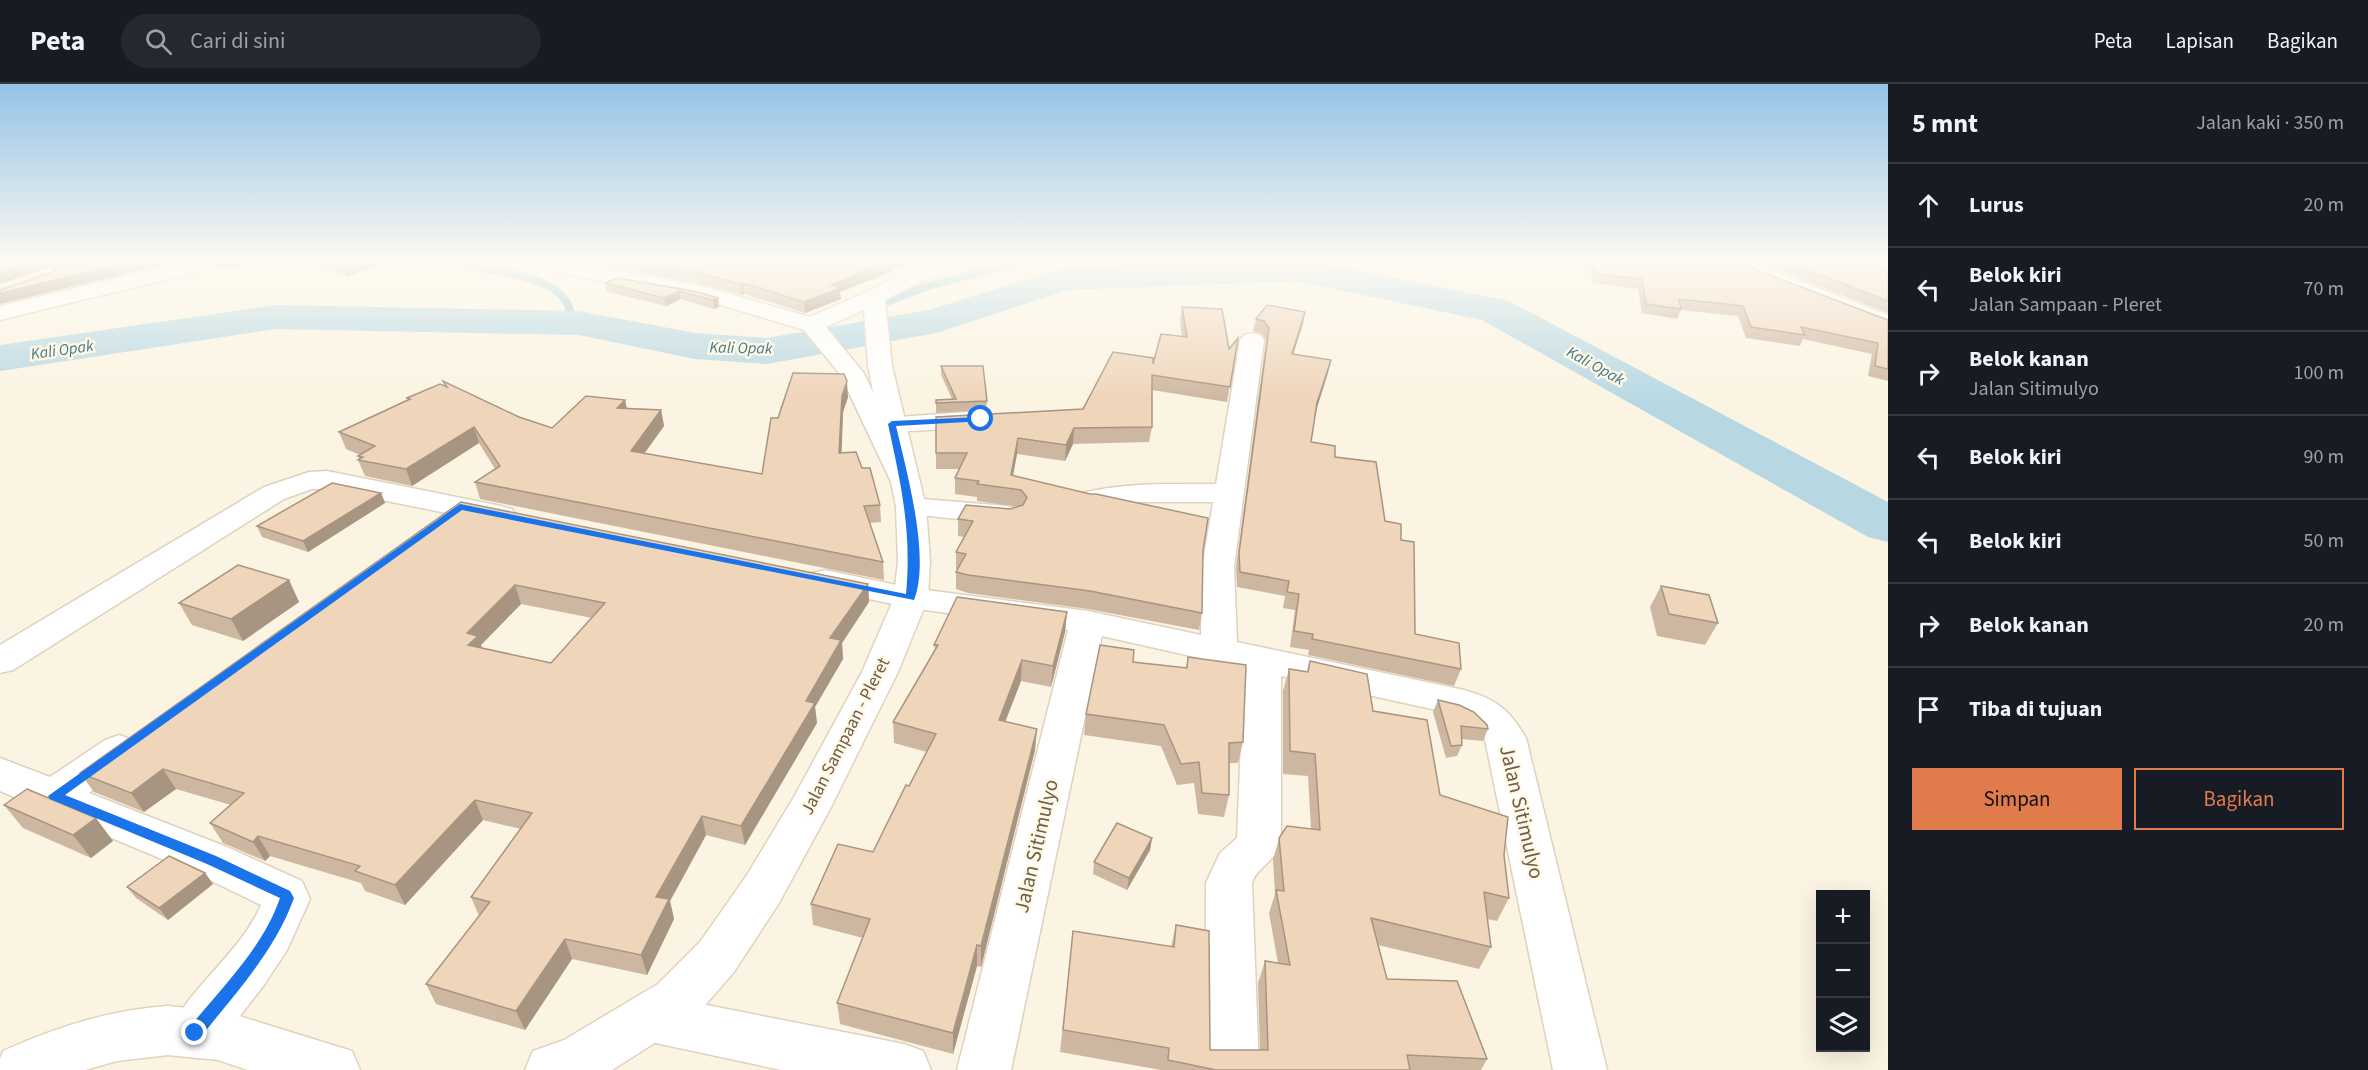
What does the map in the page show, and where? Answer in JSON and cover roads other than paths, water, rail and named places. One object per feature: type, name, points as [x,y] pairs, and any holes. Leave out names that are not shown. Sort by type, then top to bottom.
[{"type":"street","points":[[0,313],[17,309]]},
{"type":"street","points":[[762,309],[816,329],[866,369],[907,494],[1009,515]]},
{"type":"street","points":[[816,329],[861,309]]},
{"type":"street","name":"Jalan Sampaan - Pleret","points":[[552,1070],[578,1062],[676,1001],[717,957],[763,889],[809,809],[880,672],[911,598],[914,561],[907,494],[892,424],[866,369],[873,309]]},
{"type":"street","points":[[1855,309],[1888,323]]},
{"type":"street","points":[[1219,649],[1218,568],[1252,340]]},
{"type":"street","points":[[892,424],[1004,418]]},
{"type":"street","points":[[0,661],[274,493],[300,483],[327,480],[530,521]]},
{"type":"street","points":[[1089,500],[1139,493],[1229,493]]},
{"type":"street","points":[[422,534],[460,507]]},
{"type":"street","name":"Jalan Sitimulyo","points":[[795,574],[911,598],[1088,622],[1464,703],[1485,712],[1499,724],[1506,738],[1580,1070]]},
{"type":"street","name":"Jalan Sitimulyo","points":[[984,1070],[1088,622]]},
{"type":"street","points":[[1232,1070],[1229,883],[1232,870],[1239,861],[1257,847],[1259,840],[1263,659]]},
{"type":"street","points":[[54,796],[141,734]]},
{"type":"street","points":[[0,774],[211,860],[286,895],[287,898],[277,925],[265,944],[195,1033]]},
{"type":"street","points":[[651,1018],[904,1070]]},
{"type":"street","points":[[22,1070],[96,1040],[166,1030],[219,1035],[283,1058],[333,1070]]},
{"type":"waterway","points":[[569,309],[572,323]]},
{"type":"waterway","name":"Kali Opak","points":[[0,358],[276,317],[579,323],[695,346],[767,351],[936,321],[973,309]]},
{"type":"waterway","name":"Kali Opak","points":[[1490,309],[1888,525]]}]
